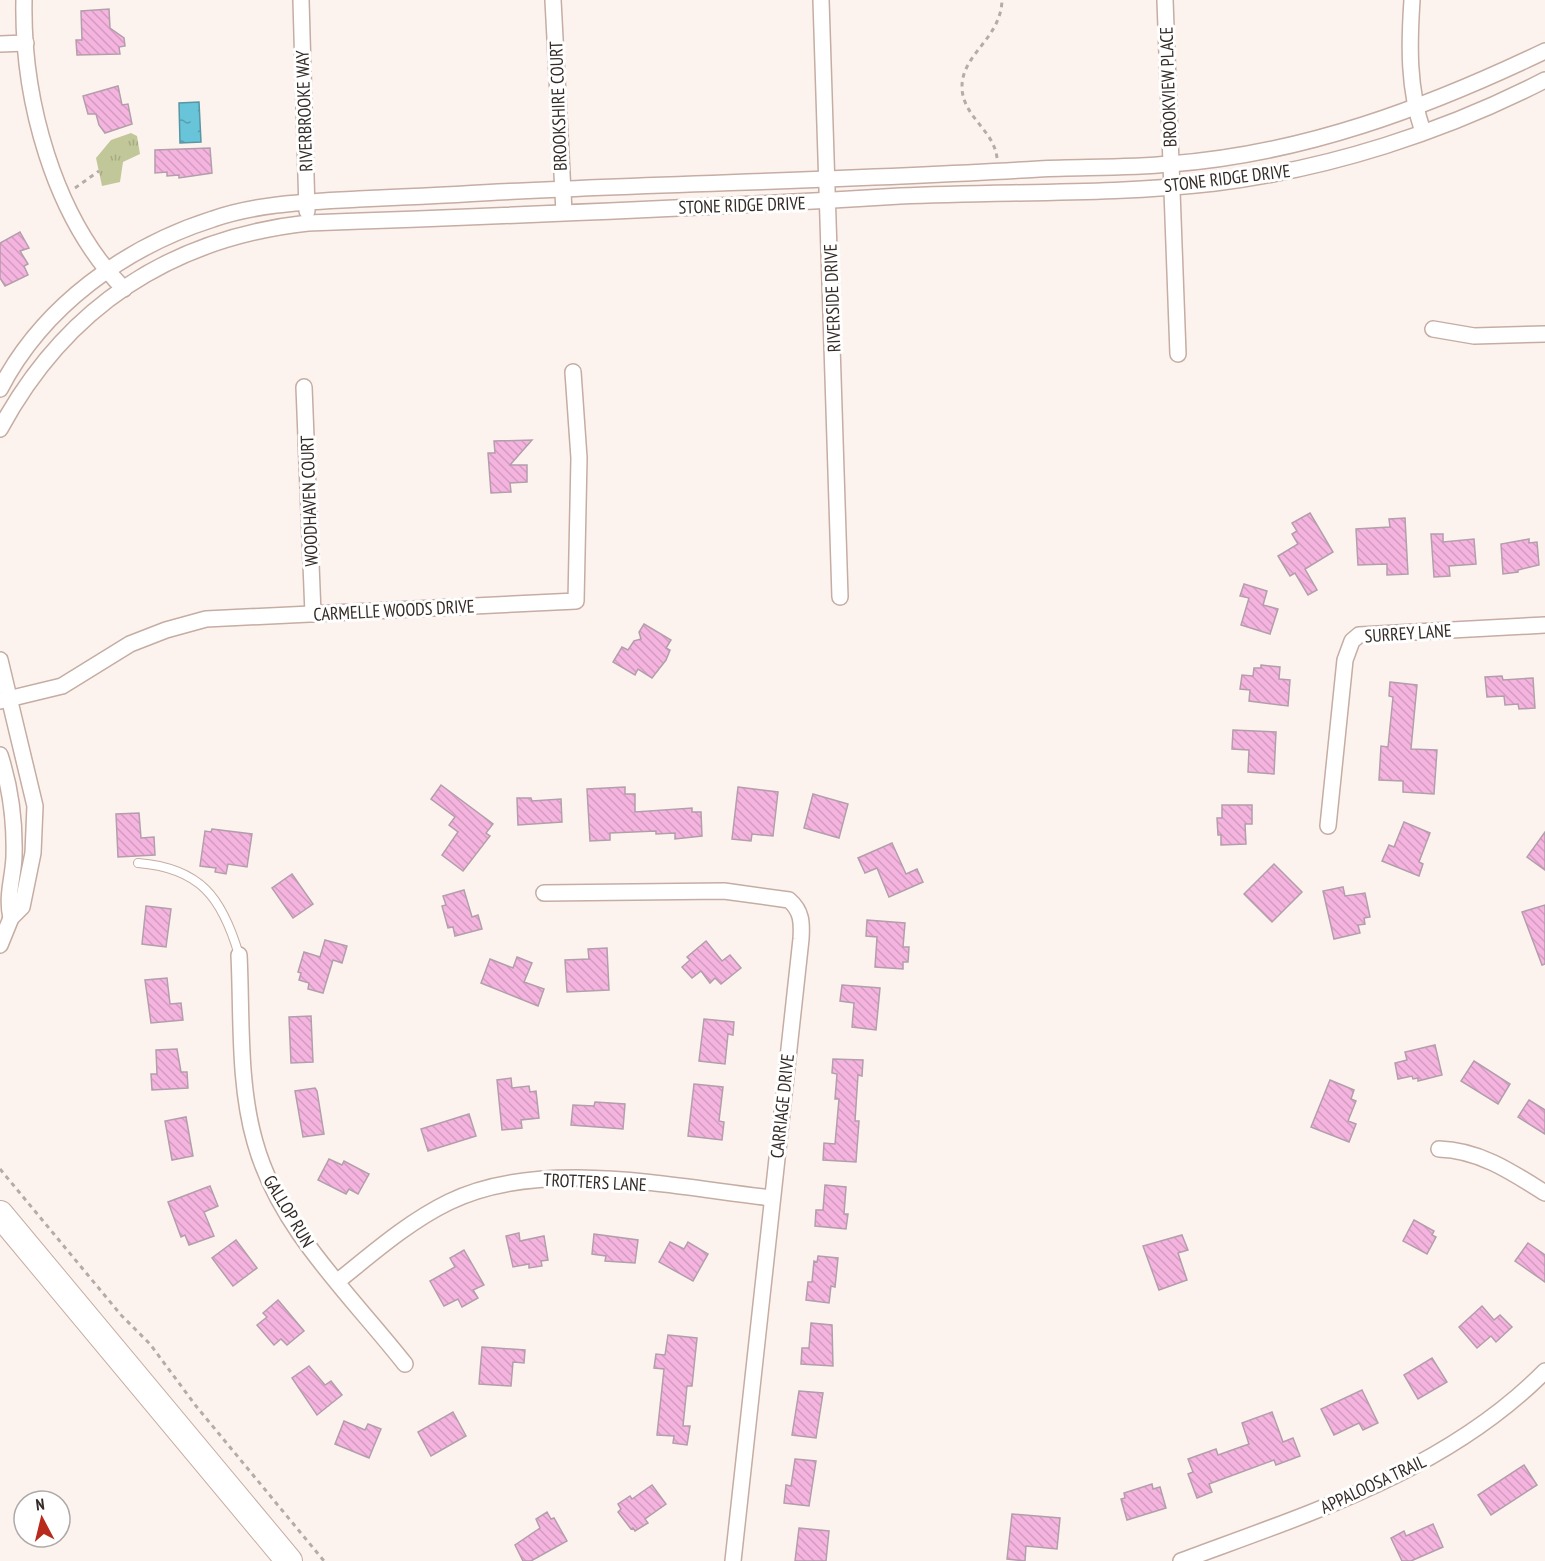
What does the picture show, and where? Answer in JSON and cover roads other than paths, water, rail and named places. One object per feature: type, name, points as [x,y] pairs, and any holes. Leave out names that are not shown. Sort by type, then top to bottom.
[{"type":"main road","points":[[0,1214],[289,1561]]},
{"type":"street","points":[[24,0],[30,83],[40,139],[64,197],[107,272],[124,289]]},
{"type":"street","name":"RIVERBROOKE WAY","points":[[301,0],[308,223]]},
{"type":"street","name":"BROOKSHIRE COURT","points":[[553,0],[561,189],[564,212]]},
{"type":"street","name":"RIVERSIDE DRIVE","points":[[821,0],[840,597]]},
{"type":"street","name":"BROOKVIEW PLACE","points":[[1165,0],[1178,354]]},
{"type":"street","points":[[1412,0],[1410,68],[1415,108],[1424,132]]},
{"type":"street","points":[[0,44],[26,43]]},
{"type":"street","name":"STONE RIDGE DRIVE","points":[[0,389],[35,338],[69,299],[154,242],[216,218],[307,202],[561,189],[828,181],[1171,164],[1261,150],[1346,132],[1463,90],[1545,51]]},
{"type":"street","name":"STONE RIDGE DRIVE","points":[[0,429],[17,397],[54,351],[97,309],[170,259],[215,241],[270,227],[308,223],[829,202],[902,196],[1171,187],[1299,169],[1486,111],[1545,80]]},
{"type":"street","points":[[1433,329],[1474,336],[1545,334]]},
{"type":"street","name":"CARMELLE WOODS DRIVE","points":[[5,699],[62,686],[130,644],[166,630],[206,620],[576,601],[579,458],[573,372]]},
{"type":"street","name":"WOODHAVEN COURT","points":[[304,387],[314,614]]},
{"type":"street","name":"SURREY LANE","points":[[1328,826],[1345,660],[1352,640],[1359,635],[1545,625]]},
{"type":"street","points":[[0,660],[5,699],[35,806],[33,853],[22,907],[11,918],[0,945]]},
{"type":"street","points":[[0,755],[14,812],[14,860],[7,902],[11,918]]},
{"type":"street","name":"CARRIAGE DRIVE","points":[[544,893],[724,891],[789,900],[801,915],[801,939],[733,1561]]},
{"type":"street","name":"GALLOP RUN","points":[[239,955],[244,1073],[254,1140],[280,1203],[305,1241],[405,1364]]},
{"type":"street","points":[[1439,1149],[1461,1151],[1482,1157],[1545,1193]]},
{"type":"street","name":"TROTTERS LANE","points":[[338,1281],[431,1212],[472,1193],[504,1184],[572,1178],[772,1198]]},
{"type":"street","name":"APPALOOSA TRAIL","points":[[1181,1561],[1300,1517],[1413,1467],[1490,1419],[1545,1371]]},
{"type":"lane","points":[[138,863],[173,868],[192,878],[208,891],[227,922],[239,955]]},
{"type":"water","points":[[199,102],[201,142],[180,143],[179,103]]}]
